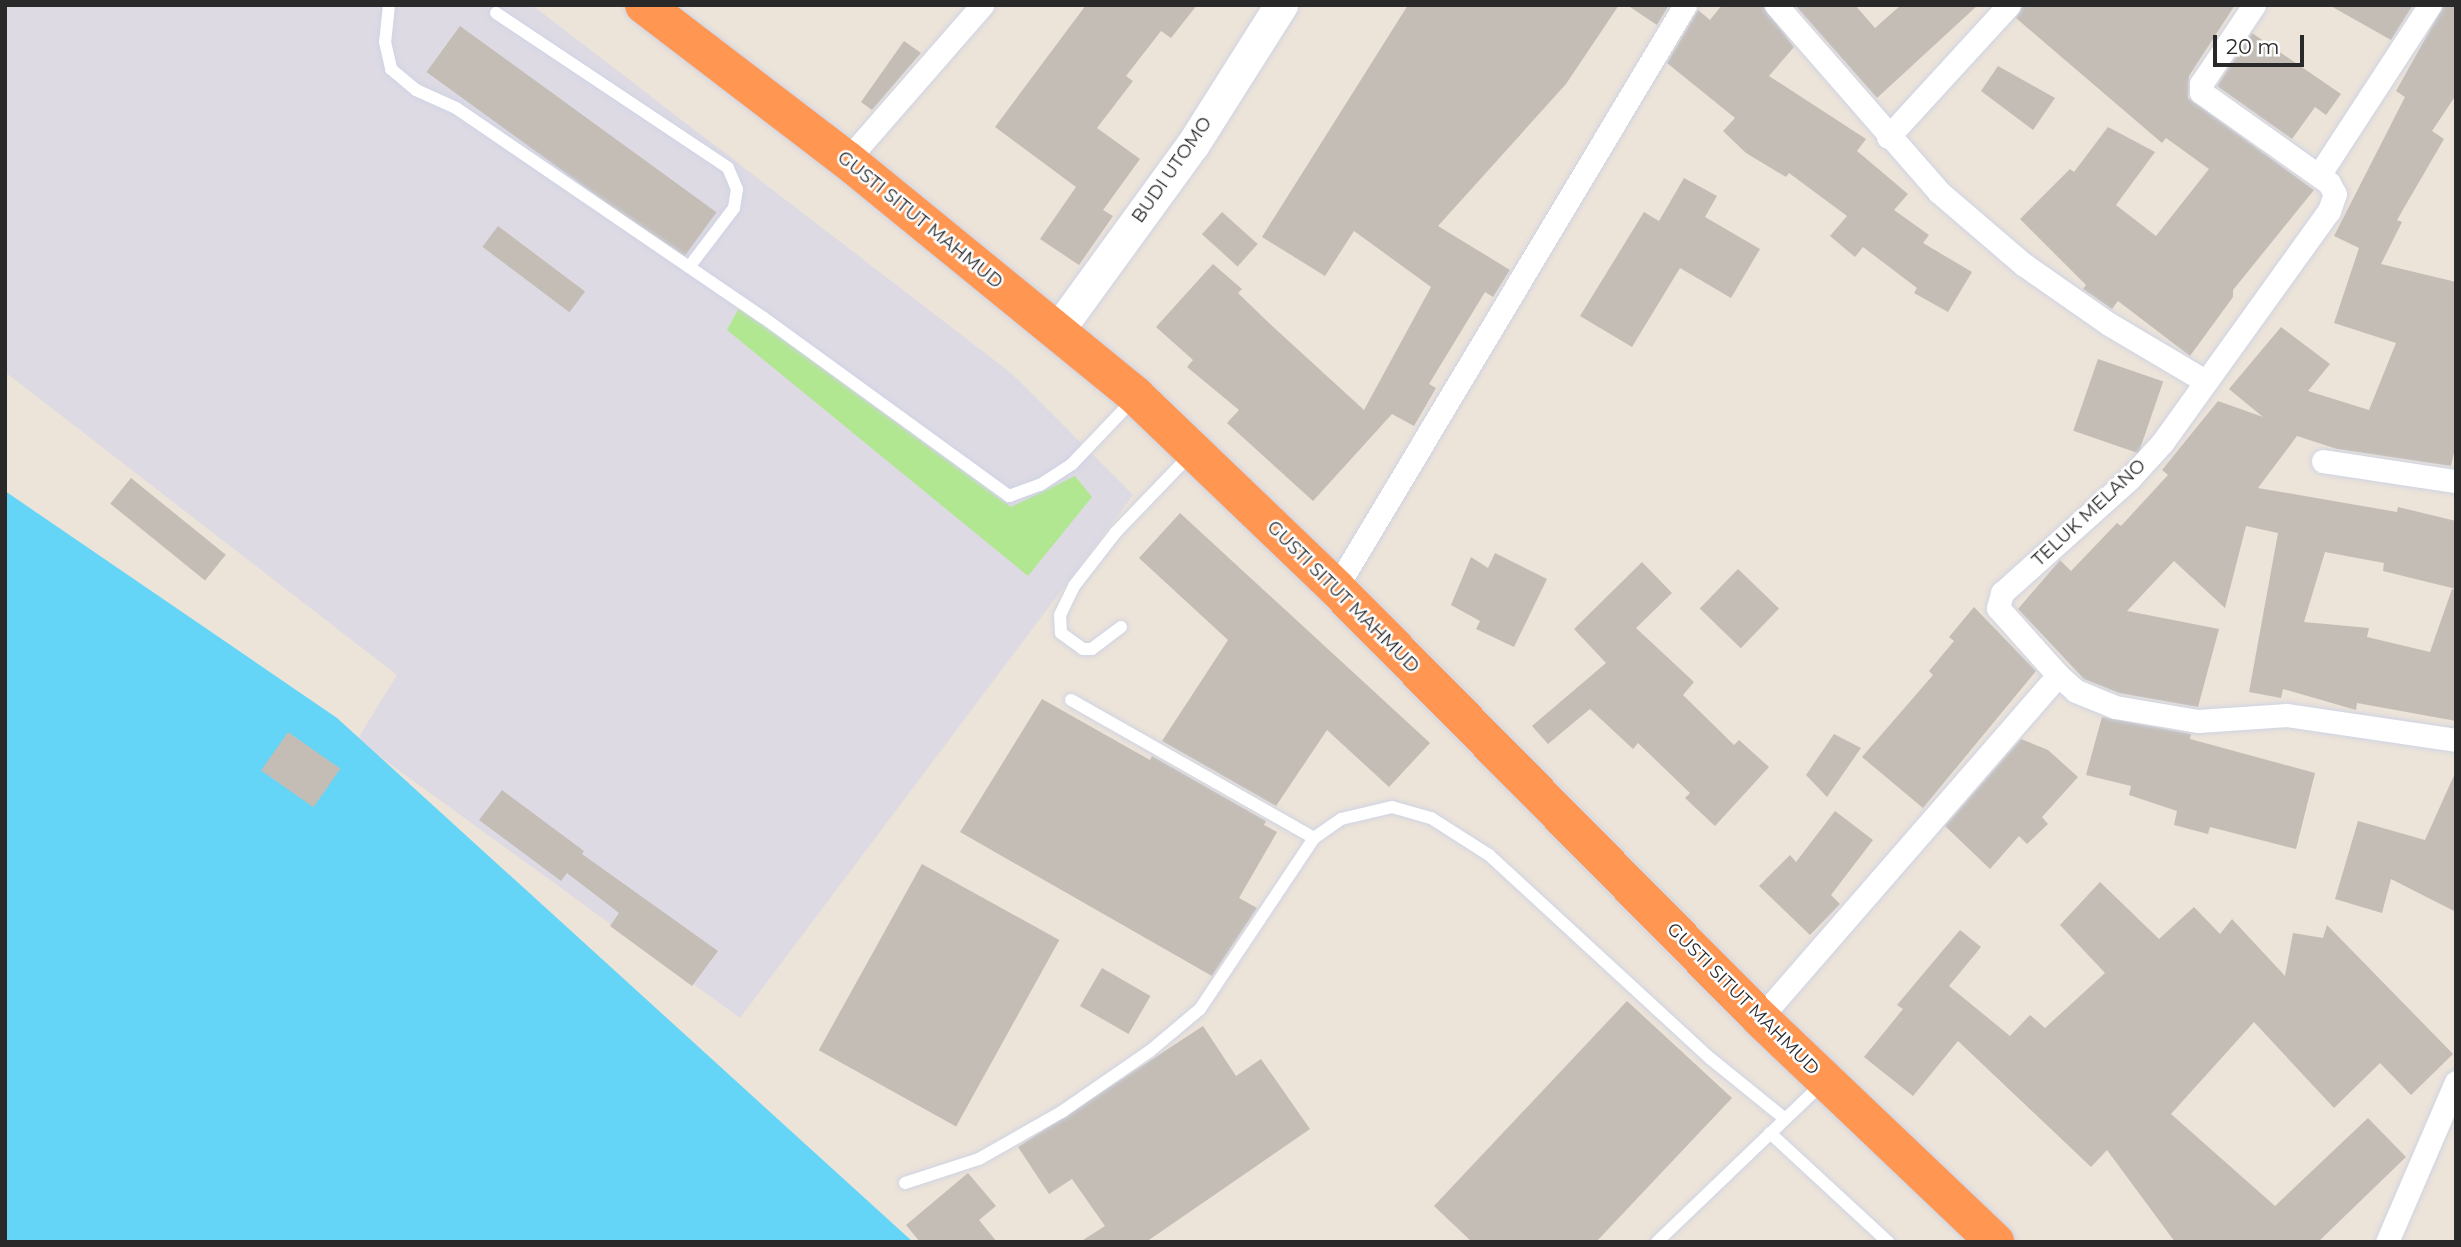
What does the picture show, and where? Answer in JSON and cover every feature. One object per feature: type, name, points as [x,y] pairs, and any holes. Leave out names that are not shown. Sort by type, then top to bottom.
[{"type":"highway","name":"GUSTI SITUT MAHMUD","points":[[644,5],[847,160],[1136,396],[1336,588],[1760,1018],[1995,1242]]},
{"type":"street","points":[[847,160],[982,5]]},
{"type":"street","name":"BUDI UTOMO","points":[[1057,331],[1193,144],[1281,5]]},
{"type":"street","points":[[1336,588],[1685,5]]},
{"type":"street","points":[[1776,5],[1888,137],[1939,192],[2023,264],[2109,324],[2205,381]]},
{"type":"street","points":[[1888,137],[2009,5]]},
{"type":"street","points":[[2254,5],[2201,83],[2201,92],[2319,174],[2430,5]]},
{"type":"street","name":"TELUK MELANO","points":[[2058,675],[1998,608],[1997,601],[2130,478],[2162,443],[2329,211],[2335,194],[2319,174]]},
{"type":"street","points":[[2323,461],[2456,481]]},
{"type":"street","points":[[1760,1018],[2058,675],[2076,691],[2115,707],[2198,720],[2287,715],[2456,740]]},
{"type":"street","points":[[2387,1242],[2456,1082]]},
{"type":"lane","points":[[389,5],[385,42],[391,69],[416,90],[456,108],[690,267],[1009,496],[1040,485],[1072,464],[1136,396]]},
{"type":"lane","points":[[496,13],[729,168],[737,189],[734,208],[690,267]]},
{"type":"lane","points":[[1121,626],[1092,649],[1083,649],[1061,633],[1060,615],[1074,586],[1116,532],[1194,452]]},
{"type":"lane","points":[[1071,700],[1314,838]]},
{"type":"lane","points":[[905,1183],[979,1159],[1063,1111],[1171,1035],[1200,1009],[1314,838],[1341,819],[1392,807],[1459,833],[1536,896],[1711,1059],[1785,1119]]},
{"type":"lane","points":[[1657,1242],[1826,1080]]},
{"type":"lane","points":[[1770,1133],[1888,1242]]},
{"type":"shaded area","points":[[5,5],[532,5],[1011,373],[1133,495],[740,1018],[357,740],[397,675],[5,372]]},
{"type":"green space","points":[[739,308],[1011,507],[1075,476],[1092,497],[1028,576],[727,330]]},
{"type":"water","points":[[5,491],[337,718],[913,1242],[5,1242]]},
{"type":"building","points":[[1086,5],[1197,5],[1171,38],[1161,31],[1126,76],[1133,81],[1097,128],[1140,159],[1103,210],[1113,216],[1079,265],[1040,239],[1076,187],[995,127]]},
{"type":"building","points":[[1408,5],[1619,5],[1566,84],[1438,226],[1510,270],[1493,297],[1485,292],[1429,384],[1436,388],[1414,426],[1392,414],[1313,501],[1227,423],[1239,410],[1187,367],[1193,360],[1156,327],[1213,264],[1242,289],[1238,293],[1270,324],[1364,410],[1431,287],[1354,231],[1325,276],[1262,237]]},
{"type":"building","points":[[1627,5],[1669,5],[1657,25]]},
{"type":"building","points":[[1722,5],[1762,5],[1794,47],[1769,76],[1866,139],[1857,151],[1908,194],[1894,210],[1929,235],[1923,243],[1972,272],[1948,312],[1914,293],[1917,288],[1863,247],[1855,257],[1830,236],[1847,216],[1789,173],[1786,177],[1746,153],[1723,131],[1735,118],[1667,63],[1698,10],[1710,20]]},
{"type":"building","points":[[1795,5],[1855,5],[1875,28],[1901,5],[1978,5],[1877,98]]},
{"type":"building","points":[[2023,5],[2235,5],[2189,76],[2188,98],[2314,190],[2233,290],[2233,297],[2190,356],[2118,301],[2112,309],[2083,289],[2086,285],[2020,219],[2070,169],[2074,172],[2108,127],[2155,152],[2116,205],[2156,236],[2209,169],[2166,138],[2162,143],[2016,18]]},
{"type":"building","points":[[2329,5],[2413,5],[2391,40]]},
{"type":"building","points":[[2444,5],[2456,5],[2456,95],[2432,131],[2444,139],[2397,220],[2402,222],[2381,264],[2456,282],[2456,444],[2451,466],[2337,449],[2297,436],[2258,488],[2397,512],[2398,507],[2456,521],[2456,589],[2383,571],[2384,563],[2325,552],[2304,622],[2369,628],[2367,637],[2430,652],[2452,589],[2456,590],[2456,721],[2357,703],[2356,710],[2283,689],[2281,698],[2249,692],[2278,533],[2246,526],[2225,608],[2174,561],[2127,611],[2219,629],[2198,707],[2119,693],[2084,679],[2018,609],[2060,560],[2071,571],[2117,523],[2121,526],[2168,475],[2162,470],[2218,401],[2263,417],[2229,389],[2281,327],[2330,364],[2308,391],[2369,410],[2396,343],[2334,323],[2359,248],[2334,236],[2405,97],[2396,91]]},
{"type":"building","points":[[460,26],[716,212],[683,258],[426,72]]},
{"type":"building","points":[[2252,33],[2341,94],[2326,115],[2315,107],[2292,139],[2217,86]]},
{"type":"building","points":[[904,41],[921,53],[872,110],[861,102]]},
{"type":"building","points":[[1998,66],[2055,98],[2033,130],[1981,91]]},
{"type":"building","points":[[1684,178],[1717,196],[1705,217],[1760,249],[1731,298],[1680,268],[1632,347],[1580,316],[1644,212],[1659,221]]},
{"type":"building","points":[[1222,212],[1258,244],[1238,266],[1202,234]]},
{"type":"building","points":[[498,226],[585,292],[569,312],[482,247]]},
{"type":"building","points":[[2098,359],[2163,381],[2138,453],[2073,431]]},
{"type":"building","points":[[131,478],[226,555],[205,580],[110,504]]},
{"type":"building","points":[[1180,513],[1430,743],[1389,787],[1327,730],[1276,806],[1162,741],[1228,640],[1139,558]]},
{"type":"building","points":[[1495,553],[1547,579],[1514,647],[1476,629],[1480,621],[1451,605],[1471,557],[1488,568]]},
{"type":"building","points":[[1642,562],[1672,593],[1636,628],[1694,682],[1683,695],[1734,745],[1739,740],[1769,767],[1715,826],[1685,798],[1690,793],[1638,743],[1633,749],[1590,709],[1548,744],[1532,726],[1606,663],[1574,629]]},
{"type":"building","points":[[1738,569],[1779,609],[1741,648],[1700,609]]},
{"type":"building","points":[[1974,607],[2036,671],[1923,808],[1862,757],[1933,675],[1929,671],[1954,641],[1949,637]]},
{"type":"building","points":[[1042,699],[1150,760],[1152,756],[1266,821],[1264,825],[1277,832],[1239,898],[1257,908],[1212,976],[960,832]]},
{"type":"building","points":[[2102,717],[2191,734],[2190,739],[2315,773],[2296,849],[2210,827],[2208,834],[2174,825],[2177,811],[2129,795],[2131,786],[2086,775]]},
{"type":"building","points":[[288,732],[340,769],[313,807],[261,771]]},
{"type":"building","points":[[1834,734],[1861,748],[1827,797],[1806,775]]},
{"type":"building","points":[[2021,739],[2048,750],[2078,777],[2042,817],[2048,824],[2027,844],[2019,836],[1990,869],[1945,826]]},
{"type":"building","points":[[2456,771],[2456,912],[2391,879],[2382,913],[2335,899],[2358,821],[2425,840]]},
{"type":"building","points":[[502,790],[584,851],[582,854],[718,951],[692,986],[610,926],[619,913],[567,873],[561,881],[479,820]]},
{"type":"building","points":[[1835,811],[1873,840],[1831,895],[1840,904],[1810,935],[1759,886],[1790,855],[1796,862]]},
{"type":"building","points":[[922,864],[1059,940],[956,1126],[819,1050]]},
{"type":"building","points":[[2100,882],[2159,939],[2194,907],[2220,934],[2232,919],[2285,976],[2293,933],[2323,938],[2327,925],[2453,1054],[2411,1095],[2380,1063],[2334,1108],[2254,1022],[2171,1114],[2275,1206],[2368,1118],[2406,1157],[2318,1242],[2175,1242],[2107,1150],[2091,1167],[1958,1041],[1913,1096],[1864,1057],[1903,1009],[1897,1005],[1960,930],[1981,947],[1949,986],[2010,1036],[2030,1015],[2045,1028],[2105,973],[2060,925]]},
{"type":"building","points":[[1102,968],[1150,996],[1128,1034],[1080,1006]]},
{"type":"building","points":[[1627,1001],[1732,1098],[1596,1242],[1472,1242],[1434,1206]]},
{"type":"building","points":[[1203,1026],[1236,1076],[1261,1059],[1310,1129],[1146,1242],[1080,1242],[1105,1226],[1072,1179],[1049,1194],[1018,1147]]},
{"type":"building","points":[[968,1173],[996,1206],[979,1220],[997,1242],[920,1242],[906,1225]]}]
